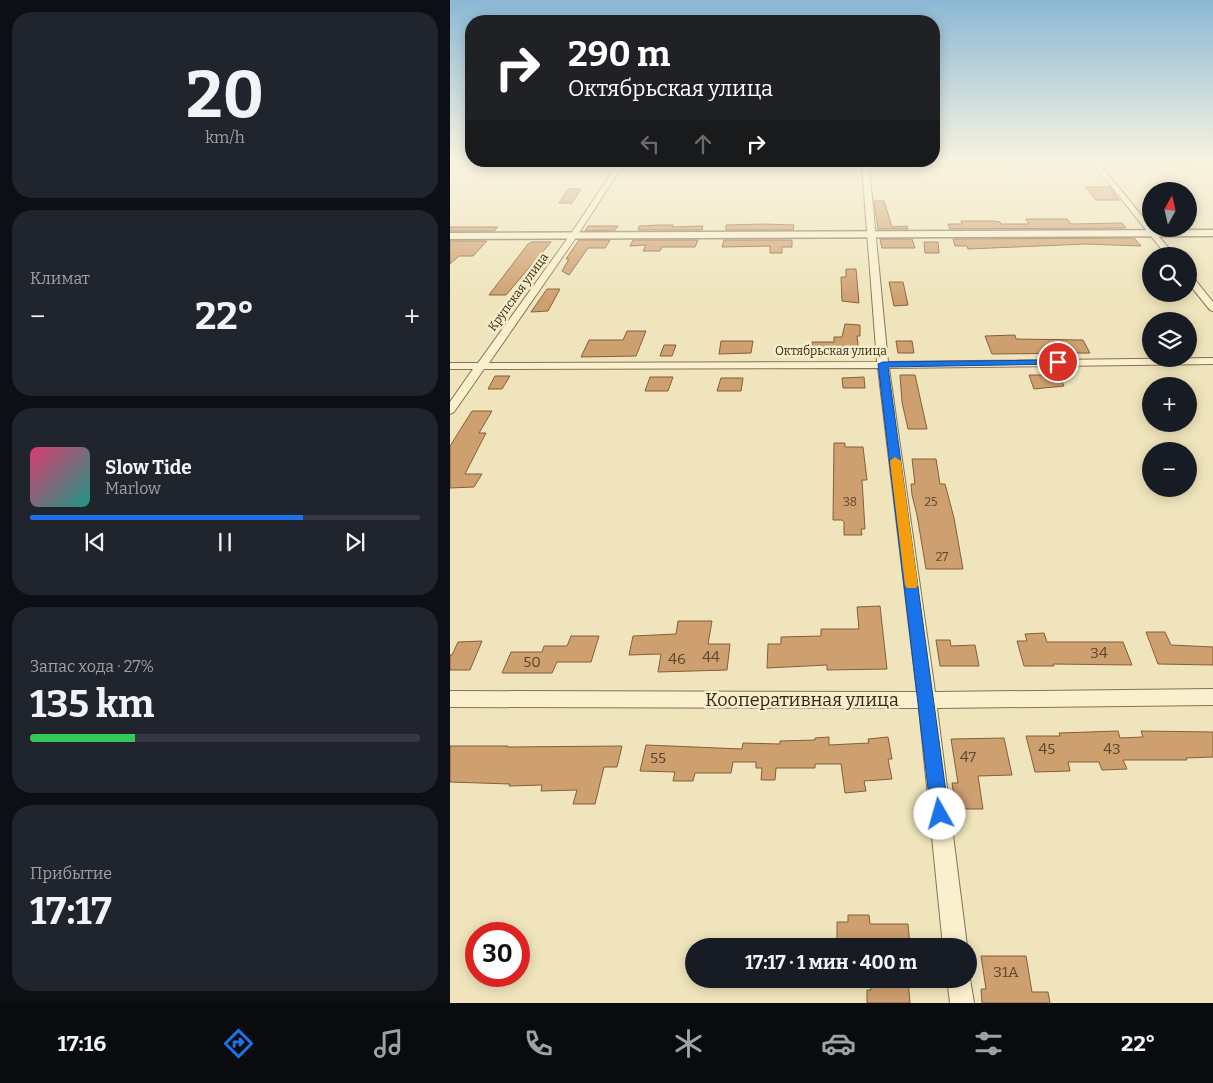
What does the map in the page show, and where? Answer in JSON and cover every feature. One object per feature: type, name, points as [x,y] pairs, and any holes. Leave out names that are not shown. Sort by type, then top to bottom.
[{"type":"street","name":"Крупская улица","points":[[450,410],[591,209]]},
{"type":"street","points":[[869,209],[883,364],[927,700],[955,938]]},
{"type":"street","points":[[1133,209],[1142,220]]},
{"type":"street","points":[[1198,232],[1213,232]]},
{"type":"street","points":[[450,236],[1142,233]]},
{"type":"street","points":[[1197,288],[1213,308]]},
{"type":"street","name":"Октябрьская улица","points":[[450,366],[1213,361]]},
{"type":"street","name":"Кооперативная улица","points":[[450,699],[927,700],[1213,697]]},
{"type":"street","points":[[960,988],[962,1003]]},
{"type":"building","points":[[875,209],[886,209],[892,227],[907,226],[908,229],[878,229]]},
{"type":"building","points":[[1026,219],[1067,219],[1071,224],[1122,223],[1126,228],[950,229],[948,224],[962,224],[961,221],[994,221],[1001,224],[1029,224]]},
{"type":"building","points":[[673,225],[672,227],[703,226],[702,230],[638,230],[639,226]]},
{"type":"building","points":[[726,225],[794,225],[793,230],[726,230]]},
{"type":"building","points":[[588,226],[618,226],[615,230],[585,231]]},
{"type":"building","points":[[450,227],[498,227],[494,231],[450,231]]},
{"type":"building","points":[[1134,238],[1141,246],[1086,244],[968,249],[967,246],[955,246],[953,239]]},
{"type":"building","points":[[880,239],[912,239],[915,248],[882,248]]},
{"type":"building","points":[[579,240],[610,240],[605,248],[588,248],[569,275],[562,271],[569,259],[566,259]]},
{"type":"building","points":[[633,240],[698,240],[695,247],[662,247],[660,251],[643,251],[646,245],[630,246]]},
{"type":"building","points":[[724,240],[792,240],[792,247],[782,247],[782,253],[770,253],[770,246],[722,247]]},
{"type":"building","points":[[450,241],[487,241],[473,256],[459,256],[450,264]]},
{"type":"building","points":[[532,242],[551,242],[506,295],[489,295],[528,244]]},
{"type":"building","points":[[924,242],[938,242],[939,253],[925,253]]},
{"type":"building","points":[[846,269],[856,269],[859,303],[842,301],[841,277],[846,277]]},
{"type":"building","points":[[889,282],[903,282],[908,305],[894,306]]},
{"type":"building","points":[[547,289],[560,289],[548,311],[531,312]]},
{"type":"building","points":[[845,324],[860,325],[860,336],[857,336],[859,353],[813,354],[812,342],[834,342],[834,337],[842,337]]},
{"type":"building","points":[[627,331],[646,331],[636,356],[581,357],[589,340],[623,340]]},
{"type":"building","points":[[1015,335],[1016,339],[1083,340],[1090,353],[992,354],[985,336]]},
{"type":"building","points":[[721,341],[753,341],[751,353],[719,354]]},
{"type":"building","points":[[896,341],[912,341],[914,353],[898,353]]},
{"type":"building","points":[[664,345],[676,345],[672,356],[660,356]]},
{"type":"building","points":[[900,375],[915,375],[927,429],[908,429],[902,402]]},
{"type":"building","points":[[1029,375],[1059,375],[1064,386],[1034,389]]},
{"type":"building","points":[[495,376],[510,376],[502,389],[488,389]]},
{"type":"building","points":[[650,377],[673,377],[668,391],[645,391]]},
{"type":"building","points":[[864,377],[865,388],[843,388],[842,378]]},
{"type":"building","points":[[721,378],[743,378],[741,391],[717,391]]},
{"type":"building","points":[[472,411],[492,411],[479,433],[486,433],[465,474],[482,474],[474,487],[450,488],[450,446]]},
{"type":"building","points":[[834,443],[845,443],[845,447],[863,447],[867,480],[862,480],[865,529],[861,529],[862,535],[844,535],[844,522],[842,520],[833,520]]},
{"type":"building","points":[[912,459],[936,459],[940,484],[945,484],[954,518],[963,569],[926,569],[912,495],[911,484],[915,484]]},
{"type":"building","points":[[880,606],[887,669],[827,670],[827,665],[767,668],[768,644],[781,644],[781,637],[821,636],[821,629],[859,629],[857,607]]},
{"type":"building","points":[[678,621],[712,621],[708,644],[730,644],[727,670],[658,672],[661,654],[629,655],[633,636],[676,634]]},
{"type":"building","points":[[1146,632],[1165,632],[1171,645],[1213,647],[1213,665],[1158,664]]},
{"type":"building","points":[[1044,633],[1047,642],[1123,642],[1132,665],[1053,664],[1054,666],[1024,666],[1017,641],[1027,641],[1025,634]]},
{"type":"building","points":[[571,636],[599,636],[591,662],[557,662],[552,673],[502,673],[511,652],[542,652],[544,646],[567,646]]},
{"type":"building","points":[[936,640],[950,640],[951,646],[975,645],[979,666],[940,666]]},
{"type":"building","points":[[482,641],[470,670],[450,670],[450,655],[452,655],[458,642]]},
{"type":"building","points":[[1118,731],[1120,738],[1143,737],[1141,731],[1213,732],[1213,757],[1186,758],[1187,760],[1123,760],[1127,769],[1102,770],[1099,762],[1068,762],[1070,771],[1035,772],[1026,736],[1060,736],[1059,733]]},
{"type":"building","points":[[829,737],[829,745],[869,743],[868,739],[888,737],[892,759],[888,759],[892,779],[864,781],[866,791],[845,793],[841,764],[815,764],[815,768],[776,768],[775,780],[761,780],[762,768],[756,768],[756,762],[733,762],[731,773],[695,773],[693,781],[673,781],[675,772],[640,771],[646,745],[742,749],[743,743],[780,744],[780,741],[815,740],[815,738]]},
{"type":"building","points":[[1004,738],[1012,775],[978,776],[983,809],[956,809],[952,783],[958,783],[951,739]]},
{"type":"building","points":[[450,746],[622,746],[617,767],[604,767],[595,804],[573,804],[577,790],[541,791],[542,785],[509,786],[510,784],[450,782]]},
{"type":"building","points":[[848,915],[869,915],[870,924],[908,924],[909,938],[837,938],[837,922],[848,922]]},
{"type":"building","points":[[981,956],[1026,956],[1032,992],[1048,992],[1050,1003],[982,1003],[981,989],[986,989]]},
{"type":"building","points":[[871,988],[909,988],[910,1003],[867,1003],[867,990],[871,990]]},
{"type":"slow traffic","points":[[895,461],[912,585]]},
{"type":"route","points":[[940,814],[883,364],[1058,362]]}]
